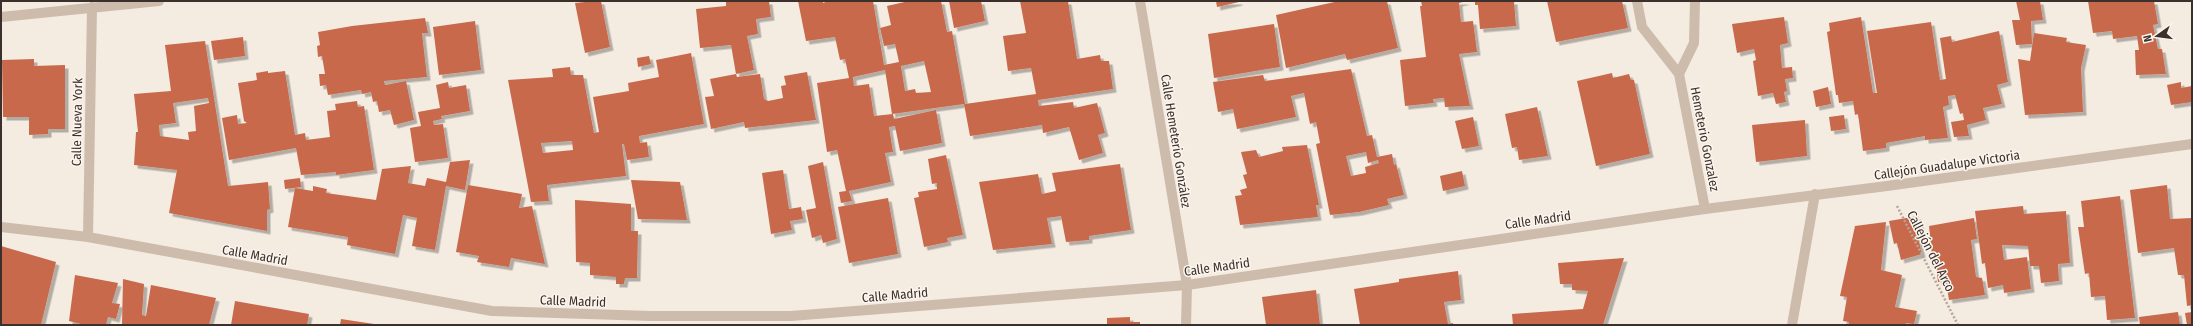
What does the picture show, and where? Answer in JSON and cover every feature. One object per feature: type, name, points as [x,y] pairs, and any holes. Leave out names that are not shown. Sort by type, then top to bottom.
[{"type":"street","points":[[1,16],[159,1]]},
{"type":"street","name":"Calle Hemeterio González","points":[[1140,1],[1187,284],[1186,325]]},
{"type":"street","name":"Hemeterio Gonzalez","points":[[1637,1],[1642,27],[1679,74],[1705,209]]},
{"type":"street","name":"Hemeterio Gonzalez","points":[[1679,74],[1694,43],[1695,1]]},
{"type":"street","name":"Calle Nueva York","points":[[88,237],[92,7]]},
{"type":"street","name":"Callejón Guadalupe Victoria","points":[[1705,209],[1887,186],[2192,144]]},
{"type":"street","points":[[1792,325],[1815,194]]},
{"type":"street","name":"Calle Madrid","points":[[1,227],[88,237],[492,311],[651,316],[791,316],[1187,284],[1705,209]]},
{"type":"path","name":"Callejón del Arco","points":[[1887,186],[1958,325]]},
{"type":"building","points":[[601,1],[610,47],[585,53],[575,3]]},
{"type":"building","points":[[726,1],[769,1],[771,17],[756,19],[758,34],[747,36],[754,70],[736,74],[731,45],[700,48],[696,9],[726,6]]},
{"type":"building","points":[[798,1],[823,1],[823,3],[828,1],[873,1],[884,65],[899,62],[895,44],[884,46],[880,28],[891,25],[887,6],[909,1],[941,1],[947,32],[952,31],[965,104],[1036,94],[1031,68],[1008,71],[1003,36],[1026,33],[1020,1],[1068,1],[1077,59],[1100,55],[1101,61],[1109,61],[1113,89],[1038,100],[1039,106],[1073,102],[1074,108],[1097,103],[1105,133],[1098,135],[1103,153],[1079,160],[1069,127],[1043,133],[1042,125],[970,136],[964,104],[892,114],[885,70],[853,77],[854,86],[869,84],[874,116],[893,114],[894,119],[936,110],[942,143],[900,151],[895,126],[889,127],[893,152],[885,153],[891,182],[849,191],[852,201],[841,203],[839,192],[846,191],[837,150],[827,152],[817,83],[849,78],[845,59],[840,60],[835,37],[806,41]],"holes":[[[924,61],[931,92],[916,93],[915,89],[905,91],[901,66]]]},
{"type":"building","points":[[949,1],[981,1],[985,21],[954,28]]},
{"type":"building","points":[[1216,1],[1239,1],[1239,2],[1217,7]]},
{"type":"building","points":[[1339,1],[1387,1],[1398,48],[1347,60],[1345,54],[1286,68],[1276,15]]},
{"type":"building","points":[[1421,1],[1467,1],[1459,3],[1461,22],[1473,21],[1477,52],[1459,54],[1470,106],[1445,107],[1444,98],[1433,99],[1434,103],[1405,106],[1400,60],[1426,57],[1420,6],[1422,6]]},
{"type":"building","points":[[1475,1],[1514,1],[1516,26],[1480,29],[1478,5],[1475,5]]},
{"type":"building","points":[[1547,1],[1622,1],[1628,28],[1556,42]]},
{"type":"building","points":[[2016,1],[2040,1],[2043,20],[2031,21],[2032,44],[2016,45],[2012,20],[2020,20]]},
{"type":"building","points":[[2088,1],[2154,1],[2158,24],[2153,25],[2158,49],[2162,49],[2166,74],[2136,75],[2135,50],[2139,50],[2137,36],[2113,39],[2112,31],[2093,33]]},
{"type":"building","points":[[1784,17],[1788,43],[1780,45],[1782,68],[1792,67],[1793,78],[1785,79],[1787,91],[1784,92],[1786,102],[1776,104],[1773,93],[1758,96],[1753,61],[1756,60],[1754,49],[1737,53],[1732,24]]},
{"type":"building","points":[[1861,17],[1873,93],[1877,93],[1867,31],[1931,22],[1940,80],[1946,79],[1940,38],[1951,36],[1952,42],[1999,31],[2008,82],[1997,85],[2002,104],[1983,108],[1986,120],[1967,125],[1969,136],[1954,137],[1951,122],[1964,120],[1963,113],[1960,114],[1955,95],[1948,96],[1949,105],[1943,107],[1948,138],[1925,140],[1925,136],[1886,143],[1886,148],[1863,151],[1858,114],[1855,115],[1853,101],[1839,103],[1838,95],[1836,95],[1827,32],[1830,31],[1829,23]]},
{"type":"building","points":[[425,18],[428,33],[422,33],[427,77],[384,81],[385,85],[406,81],[414,120],[394,125],[390,110],[379,112],[377,101],[373,102],[371,92],[362,94],[361,90],[328,95],[326,85],[320,86],[319,74],[325,74],[322,56],[318,57],[317,46],[320,45],[318,32],[352,26]]},
{"type":"building","points":[[475,21],[481,70],[439,75],[433,27]]},
{"type":"building","points":[[1274,24],[1280,67],[1214,78],[1208,34]]},
{"type":"building","points":[[2034,33],[2067,38],[2066,42],[2086,45],[2081,68],[2083,112],[2025,115],[2018,59],[2030,61]]},
{"type":"building","points":[[243,37],[245,56],[214,60],[211,41]]},
{"type":"building","points":[[205,41],[228,186],[268,182],[270,209],[267,210],[267,231],[169,213],[177,170],[134,165],[136,132],[138,132],[134,94],[171,91],[165,45]],"holes":[[[208,98],[209,103],[194,106],[196,131],[188,132],[189,140],[160,136],[159,125],[176,123],[173,103]]]},
{"type":"building","points":[[691,53],[704,124],[639,136],[640,143],[647,142],[649,157],[627,160],[624,144],[622,144],[626,176],[547,185],[549,201],[531,202],[508,80],[553,77],[552,69],[570,67],[571,75],[583,75],[594,133],[599,132],[593,97],[629,91],[628,83],[659,77],[656,60]],"holes":[[[572,141],[573,150],[543,153],[541,143]]]},
{"type":"building","points":[[649,56],[651,64],[638,67],[637,58]]},
{"type":"building","points":[[34,59],[34,66],[65,65],[65,129],[48,129],[48,134],[29,135],[29,117],[3,117],[2,60]]},
{"type":"building","points":[[1351,69],[1367,136],[1372,135],[1377,157],[1392,154],[1404,195],[1387,199],[1389,205],[1359,212],[1330,215],[1316,144],[1320,143],[1316,122],[1310,124],[1304,93],[1291,96],[1296,117],[1237,129],[1233,109],[1218,112],[1213,82],[1263,75],[1265,81]],"holes":[[[1366,152],[1368,163],[1378,160],[1379,163],[1365,167],[1366,173],[1351,176],[1346,156]]]},
{"type":"building","points":[[268,71],[268,73],[285,71],[295,135],[305,133],[306,140],[330,137],[327,111],[336,110],[335,104],[357,101],[358,107],[364,106],[374,170],[336,175],[336,172],[301,175],[296,148],[229,160],[222,118],[237,115],[238,124],[247,123],[244,121],[238,83],[257,80],[256,73]]},
{"type":"building","points":[[807,72],[816,120],[745,128],[744,122],[711,129],[705,97],[714,96],[710,79],[736,74],[737,77],[760,74],[764,99],[768,101],[783,98],[781,86],[786,85],[784,76]]},
{"type":"building","points":[[1612,73],[1613,78],[1629,74],[1631,80],[1634,80],[1650,154],[1596,166],[1577,81]]},
{"type":"building","points":[[448,82],[449,88],[466,85],[470,111],[441,116],[442,119],[433,121],[434,125],[443,124],[448,158],[415,162],[410,128],[421,126],[418,112],[440,108],[436,85]]},
{"type":"building","points":[[2181,82],[2181,88],[2192,86],[2192,102],[2171,105],[2167,85]]},
{"type":"building","points":[[1828,87],[1831,104],[1816,107],[1813,91]]},
{"type":"building","points":[[1537,107],[1548,156],[1519,160],[1517,147],[1512,148],[1505,114]]},
{"type":"building","points":[[1844,115],[1846,129],[1831,131],[1829,117]]},
{"type":"building","points":[[1473,117],[1479,146],[1462,149],[1455,121]]},
{"type":"building","points":[[1805,120],[1807,156],[1756,162],[1752,125]]},
{"type":"building","points":[[1307,145],[1319,205],[1316,205],[1318,217],[1240,225],[1235,196],[1242,195],[1240,190],[1247,188],[1243,175],[1247,174],[1241,152],[1256,150],[1259,157],[1283,151],[1282,147]]},
{"type":"building","points":[[946,155],[963,235],[947,238],[948,242],[924,247],[914,198],[919,197],[918,192],[937,189],[937,183],[932,184],[928,159]]},
{"type":"building","points":[[470,160],[465,190],[446,186],[435,250],[412,246],[417,218],[403,215],[395,254],[347,245],[348,237],[288,227],[295,188],[313,191],[313,186],[327,189],[326,193],[376,200],[382,169],[411,166],[408,183],[425,186],[427,178],[446,182],[450,162]]},
{"type":"building","points":[[823,162],[837,239],[823,243],[821,235],[812,238],[806,210],[816,208],[808,166]]},
{"type":"building","points":[[1120,164],[1131,230],[1089,236],[1089,240],[1066,242],[1061,216],[1047,218],[1052,244],[993,250],[979,182],[1038,174],[1042,194],[1056,191],[1052,173]]},
{"type":"building","points":[[783,170],[789,209],[801,207],[803,219],[790,221],[792,230],[771,234],[762,173]]},
{"type":"building","points":[[1462,171],[1465,186],[1443,191],[1440,176]]},
{"type":"building","points":[[300,178],[301,187],[285,189],[284,180]]},
{"type":"building","points":[[631,180],[680,182],[687,220],[638,219]]},
{"type":"building","points":[[468,185],[522,194],[519,208],[532,206],[545,264],[511,258],[509,267],[477,262],[479,256],[456,252]]},
{"type":"building","points":[[2167,185],[2170,219],[2192,218],[2192,305],[2187,306],[2184,275],[2178,275],[2174,248],[2138,253],[2130,190]]},
{"type":"building","points":[[2120,196],[2135,318],[2107,320],[2105,296],[2091,297],[2089,273],[2085,274],[2078,227],[2084,227],[2081,201]]},
{"type":"building","points":[[888,198],[898,254],[849,263],[838,207]]},
{"type":"building","points":[[575,200],[631,204],[631,231],[638,231],[637,278],[625,278],[624,284],[616,284],[616,277],[590,275],[590,263],[576,262]]},
{"type":"building","points":[[2023,206],[2024,214],[2066,211],[2070,263],[2058,264],[2059,281],[2041,283],[2039,266],[2030,266],[2028,246],[2002,245],[2004,260],[2027,257],[2031,289],[2004,293],[2003,285],[1988,288],[1985,263],[1982,264],[1975,211]]},
{"type":"building","points":[[1918,216],[1923,237],[1918,238],[1922,254],[1901,260],[1897,243],[1894,244],[1889,221]]},
{"type":"building","points":[[1974,218],[1977,239],[1971,240],[1976,277],[1982,278],[1985,295],[1949,300],[1946,281],[1938,282],[1936,266],[1933,267],[1929,226]]},
{"type":"building","points":[[1886,222],[1881,270],[1902,275],[1895,307],[1917,311],[1914,324],[1849,325],[1849,322],[1843,321],[1847,297],[1840,296],[1855,226]]},
{"type":"building","points":[[1,246],[56,262],[41,325],[1,325]]},
{"type":"building","points":[[1624,258],[1603,325],[1513,325],[1512,314],[1583,309],[1588,291],[1572,290],[1572,284],[1560,284],[1558,263]]},
{"type":"building","points":[[1458,271],[1461,300],[1444,302],[1448,324],[1453,323],[1453,325],[1360,325],[1354,289],[1399,282],[1399,279]]},
{"type":"building","points":[[75,275],[118,283],[112,303],[120,304],[116,319],[108,317],[106,325],[85,325],[69,321]]},
{"type":"building","points":[[123,279],[144,284],[142,315],[146,316],[151,285],[216,298],[209,325],[122,325]]},
{"type":"building","points":[[1316,290],[1320,325],[1266,325],[1262,297]]},
{"type":"building","points":[[235,301],[309,314],[307,325],[231,325]]},
{"type":"building","points":[[2178,312],[2180,325],[2140,325],[2139,317]]},
{"type":"building","points":[[2192,312],[2192,325],[2187,325],[2185,313]]},
{"type":"building","points":[[1130,317],[1130,322],[1140,322],[1140,325],[1107,325],[1107,318]]},
{"type":"building","points":[[341,319],[374,324],[374,325],[340,325]]}]
